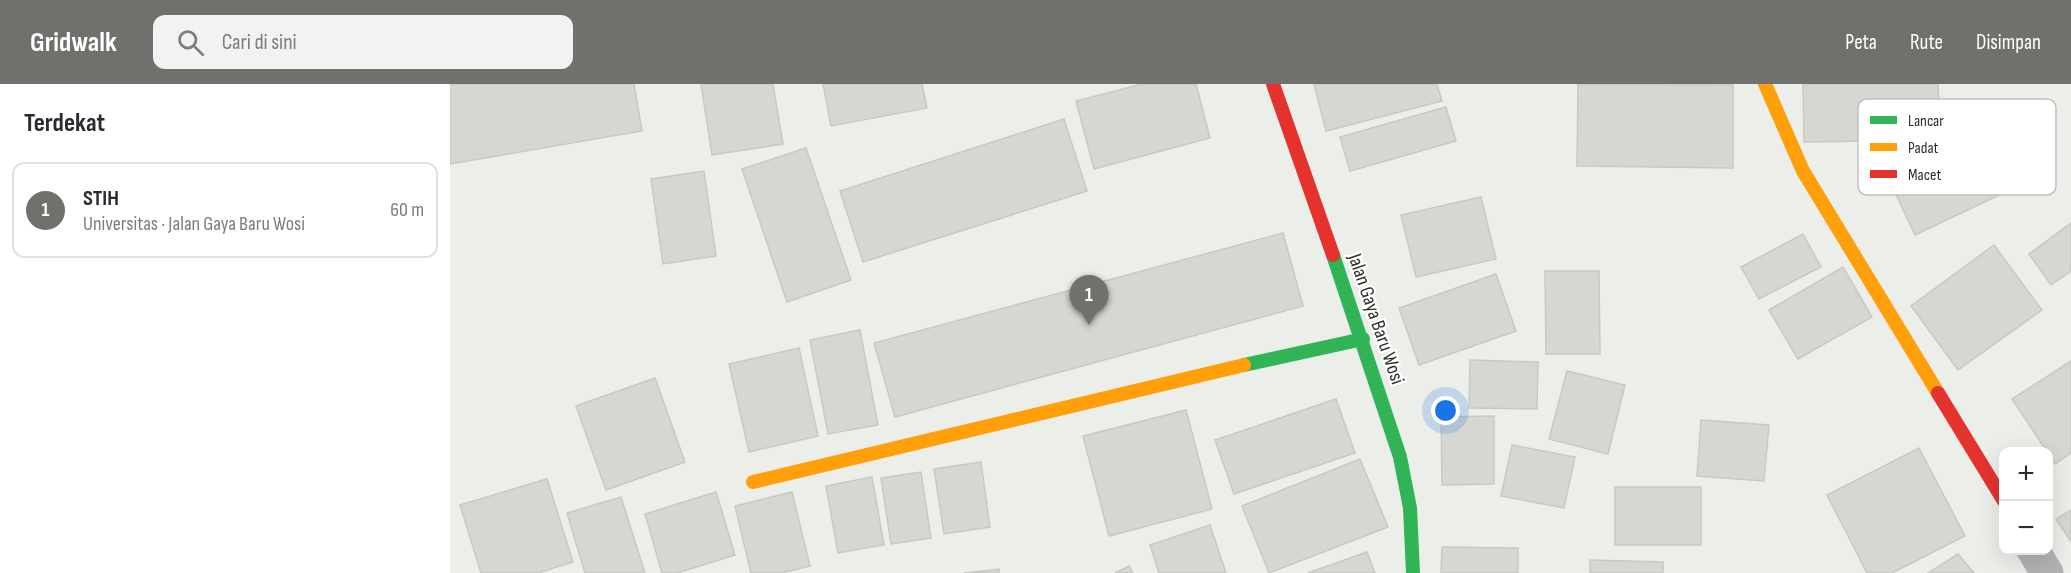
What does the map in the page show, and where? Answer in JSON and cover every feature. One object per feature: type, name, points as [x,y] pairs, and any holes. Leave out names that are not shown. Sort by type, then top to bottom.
[{"type":"street","name":"Jalan Gaya Baru Wosi","points":[[1273,84],[1364,339],[1406,481],[1413,573]]},
{"type":"street","points":[[1765,84],[1803,171],[1999,493]]},
{"type":"street","points":[[753,482],[1269,359],[1364,339]]},
{"type":"street","points":[[2036,555],[2047,573]]},
{"type":"building","points":[[450,84],[634,84],[642,131],[450,164]]},
{"type":"building","points":[[701,84],[773,84],[783,144],[712,155]]},
{"type":"building","points":[[823,84],[922,84],[927,108],[831,126]]},
{"type":"building","points":[[1142,84],[1196,84],[1210,138],[1094,169],[1076,101]]},
{"type":"building","points":[[1314,84],[1437,84],[1442,101],[1326,131]]},
{"type":"building","points":[[1578,84],[1733,85],[1733,168],[1577,166]]},
{"type":"building","points":[[1803,84],[1938,84],[1939,99],[1858,99],[1858,141],[1804,142]]},
{"type":"building","points":[[1446,107],[1456,141],[1350,171],[1340,137]]},
{"type":"building","points":[[1064,119],[1087,191],[863,262],[840,191]]},
{"type":"building","points":[[806,148],[851,280],[787,302],[742,169]]},
{"type":"building","points":[[704,171],[716,256],[663,264],[651,179]]},
{"type":"building","points":[[1896,195],[2000,195],[1915,235]]},
{"type":"building","points":[[1481,197],[1496,259],[1416,277],[1401,215]]},
{"type":"building","points":[[2071,223],[2071,271],[2051,285],[2029,254]]},
{"type":"building","points":[[1283,233],[1303,306],[895,417],[874,343]]},
{"type":"building","points":[[1803,234],[1821,267],[1759,299],[1741,267]]},
{"type":"building","points":[[1994,245],[2042,310],[1958,370],[1911,306]]},
{"type":"building","points":[[1843,267],[1872,317],[1798,359],[1769,310]]},
{"type":"building","points":[[1545,271],[1599,271],[1600,354],[1546,354]]},
{"type":"building","points":[[1496,274],[1516,331],[1419,365],[1399,308]]},
{"type":"building","points":[[860,330],[878,425],[828,434],[810,340]]},
{"type":"building","points":[[799,348],[818,436],[749,452],[729,364]]},
{"type":"building","points":[[1470,360],[1538,362],[1537,409],[1469,408]]},
{"type":"building","points":[[2071,361],[2071,453],[2055,464],[2053,447],[2044,447],[2012,399]]},
{"type":"building","points":[[1567,371],[1625,385],[1608,454],[1549,439]]},
{"type":"building","points":[[655,378],[685,462],[606,490],[576,406]]},
{"type":"building","points":[[1336,399],[1355,453],[1234,494],[1215,440]]},
{"type":"building","points":[[1186,410],[1212,509],[1109,536],[1083,436]]},
{"type":"building","points":[[1494,416],[1494,484],[1442,485],[1441,417]]},
{"type":"building","points":[[1701,420],[1769,425],[1764,481],[1697,476]]},
{"type":"building","points":[[1512,445],[1575,457],[1564,508],[1501,496]]},
{"type":"building","points":[[1919,448],[1965,536],[1892,573],[1867,573],[1827,495]]},
{"type":"building","points":[[1360,459],[1388,527],[1269,573],[1242,506]]},
{"type":"building","points":[[981,462],[990,527],[944,534],[934,469]]},
{"type":"building","points":[[921,472],[931,538],[891,544],[881,478]]},
{"type":"building","points":[[872,477],[884,545],[838,553],[826,486]]},
{"type":"building","points":[[547,479],[573,562],[538,573],[481,573],[460,505]]},
{"type":"building","points":[[1615,487],[1701,487],[1701,545],[1615,545]]},
{"type":"building","points":[[716,492],[735,555],[677,573],[662,573],[645,514]]},
{"type":"building","points":[[792,492],[810,566],[782,573],[751,573],[735,506]]},
{"type":"building","points":[[621,497],[645,573],[585,573],[567,513]]},
{"type":"building","points":[[2071,510],[2071,542],[2056,519]]},
{"type":"building","points":[[1210,525],[1226,573],[1159,573],[1150,545]]},
{"type":"building","points":[[1442,547],[1518,548],[1518,573],[1441,573]]},
{"type":"building","points":[[1367,552],[1375,573],[1308,573]]},
{"type":"building","points":[[1958,554],[1974,573],[1928,573]]},
{"type":"building","points":[[1590,560],[1663,562],[1663,573],[1590,573]]},
{"type":"building","points":[[1129,566],[1133,573],[1115,573]]},
{"type":"building","points":[[999,569],[999,573],[964,573]]},
{"type":"traffic: fast","points":[[1333,255],[1400,457],[1410,508],[1413,573]]},
{"type":"traffic: fast","points":[[1244,365],[1363,339]]},
{"type":"traffic: slow","points":[[1765,84],[1803,171],[1938,393]]},
{"type":"traffic: slow","points":[[753,482],[1244,365]]},
{"type":"traffic: jam","points":[[1273,84],[1333,255]]},
{"type":"traffic: jam","points":[[1938,393],[1999,493]]},
{"type":"place","name":"STIH","points":[[1089,325]]}]
